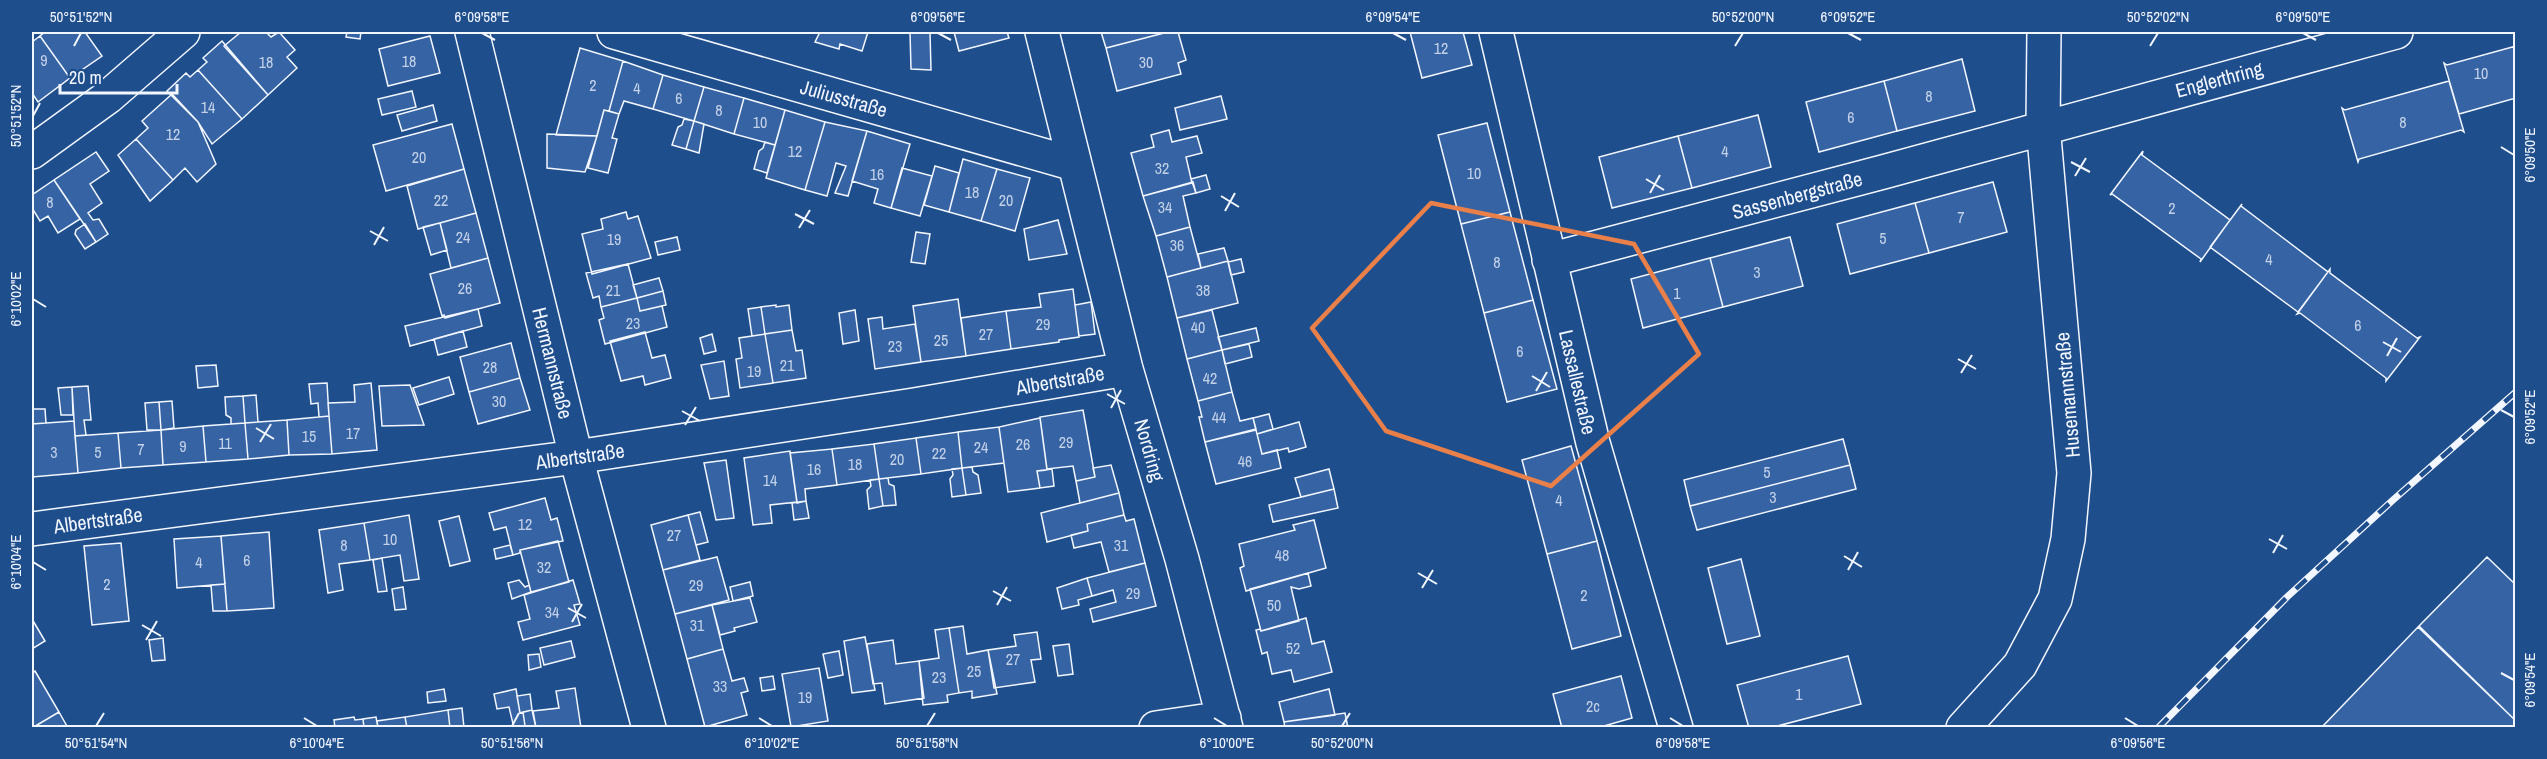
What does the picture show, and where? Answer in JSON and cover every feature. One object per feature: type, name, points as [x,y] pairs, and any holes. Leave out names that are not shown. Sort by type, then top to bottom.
[{"type":"street","points":[[32,152],[108,97],[183,32]]},
{"type":"street","name":"Hermannstraße","points":[[472,32],[576,457],[649,728]]},
{"type":"street","name":"Juliusstraße","points":[[614,32],[1074,164]]},
{"type":"street","name":"Nordring","points":[[1042,32],[1126,369],[1182,559],[1225,723]]},
{"type":"street","name":"Lassallestraße","points":[[1496,32],[1593,443],[1676,728]]},
{"type":"street","name":"Husemannstraße","points":[[1963,728],[2020,665],[2055,599],[2068,539],[2074,473],[2043,126],[2044,32]]},
{"type":"street","name":"Englerthring","points":[[2043,126],[2396,32]]},
{"type":"street","name":"Sassenbergstraße","points":[[1549,260],[1883,172],[2043,126]]},
{"type":"street","name":"Albertstraße","points":[[32,529],[576,457],[914,405],[1126,369]]},
{"type":"street","points":[[1156,728],[1225,723]]},
{"type":"highlighted area","points":[[1431,203],[1634,244],[1699,354],[1551,486],[1386,431],[1312,328]]},
{"type":"building","points":[[45,32],[85,32],[102,56],[70,78],[40,36]]},
{"type":"building","points":[[241,32],[266,32],[271,37],[279,32],[295,50],[287,57],[297,68],[268,95],[224,46]]},
{"type":"building","points":[[347,32],[361,32],[360,39],[346,37]]},
{"type":"building","points":[[820,32],[868,32],[862,51],[840,44],[839,49],[815,42]]},
{"type":"building","points":[[910,32],[930,32],[931,70],[911,69]]},
{"type":"building","points":[[954,32],[1007,32],[1009,38],[959,51]]},
{"type":"building","points":[[1101,32],[1168,32],[1106,48]]},
{"type":"building","points":[[1168,32],[1178,32],[1186,60],[1178,63],[1181,74],[1117,91],[1106,48]]},
{"type":"building","points":[[1410,32],[1463,32],[1472,65],[1422,78]]},
{"type":"building","points":[[40,36],[70,78],[38,102],[32,93],[32,42]]},
{"type":"building","points":[[430,36],[440,73],[388,86],[379,49]]},
{"type":"building","points":[[222,41],[268,95],[242,119],[198,70],[207,62],[203,58]]},
{"type":"building","points":[[2516,46],[2516,98],[2459,114],[2444,63],[2447,65]]},
{"type":"building","points":[[580,48],[623,61],[609,111],[604,110],[597,136],[556,135]]},
{"type":"building","points":[[1962,59],[1975,111],[1897,131],[1884,81]]},
{"type":"building","points":[[623,61],[663,75],[653,109],[624,101],[619,114],[609,111]]},
{"type":"building","points":[[198,70],[242,119],[212,144],[198,122],[167,91],[186,73],[190,77]]},
{"type":"building","points":[[663,75],[704,87],[694,121],[653,109]]},
{"type":"building","points":[[1884,81],[1897,131],[1819,152],[1806,102]]},
{"type":"building","points":[[2449,81],[2464,132],[2461,130],[2359,159],[2358,162],[2342,108],[2345,110]]},
{"type":"building","points":[[704,87],[744,98],[734,134],[694,121]]},
{"type":"building","points":[[412,91],[416,107],[382,115],[378,99]]},
{"type":"building","points":[[172,94],[198,122],[216,164],[197,182],[185,168],[173,180],[136,139],[148,128],[142,121]]},
{"type":"building","points":[[1221,96],[1227,119],[1180,130],[1175,108]]},
{"type":"building","points":[[744,98],[785,110],[775,145],[734,134]]},
{"type":"building","points":[[433,105],[437,121],[402,131],[397,115]]},
{"type":"building","points":[[604,110],[619,114],[612,138],[617,139],[608,173],[588,168]]},
{"type":"building","points":[[785,110],[825,122],[805,190],[766,178]]},
{"type":"building","points":[[1758,115],[1771,167],[1692,188],[1678,136]]},
{"type":"building","points":[[684,119],[694,121],[686,149],[672,145],[678,127],[682,125]]},
{"type":"building","points":[[694,121],[704,124],[699,153],[686,149]]},
{"type":"building","points":[[825,122],[867,131],[848,196],[835,193],[846,166],[836,163],[827,196],[805,190]]},
{"type":"building","points":[[1487,123],[1510,212],[1461,224],[1438,135]]},
{"type":"building","points":[[452,124],[464,169],[386,191],[373,145]]},
{"type":"building","points":[[1169,130],[1172,142],[1197,136],[1202,153],[1186,157],[1192,183],[1143,196],[1131,153],[1154,147],[1151,135]]},
{"type":"building","points":[[867,131],[910,144],[891,208],[874,203],[878,189],[852,181]]},
{"type":"building","points":[[547,134],[597,136],[585,172],[547,168]]},
{"type":"building","points":[[1678,136],[1692,188],[1612,208],[1599,157]]},
{"type":"building","points":[[136,139],[173,180],[150,201],[118,155]]},
{"type":"building","points":[[765,142],[775,145],[767,173],[754,169],[759,151]]},
{"type":"building","points":[[2143,151],[2142,155],[2230,220],[2200,262],[2201,259],[2112,194],[2110,195]]},
{"type":"building","points":[[96,152],[109,171],[90,184],[102,203],[88,213],[93,220],[99,219],[108,234],[96,242],[54,180]]},
{"type":"building","points":[[963,159],[997,169],[981,221],[949,212]]},
{"type":"building","points":[[935,166],[959,173],[949,212],[924,205]]},
{"type":"building","points":[[902,168],[932,176],[920,216],[891,208]]},
{"type":"building","points":[[464,169],[476,213],[418,229],[407,186]]},
{"type":"building","points":[[997,169],[1030,178],[1015,231],[981,221]]},
{"type":"building","points":[[1206,175],[1210,189],[1196,193],[1191,179]]},
{"type":"building","points":[[54,180],[80,219],[58,233],[48,216],[40,221],[32,208],[32,195]]},
{"type":"building","points":[[1193,182],[1196,193],[1183,196],[1190,227],[1156,236],[1143,196]]},
{"type":"building","points":[[1993,182],[2007,232],[1929,253],[1915,203]]},
{"type":"building","points":[[1915,203],[1929,253],[1850,274],[1837,224]]},
{"type":"building","points":[[2242,204],[2241,206],[2328,272],[2298,312],[2210,247]]},
{"type":"building","points":[[626,212],[628,219],[638,216],[651,258],[592,274],[582,234],[603,229],[601,219]]},
{"type":"building","points":[[1510,212],[1533,300],[1484,313],[1461,224]]},
{"type":"building","points":[[476,213],[488,258],[451,268],[440,223]]},
{"type":"building","points":[[1058,220],[1067,254],[1029,260],[1024,229]]},
{"type":"building","points":[[440,223],[447,250],[431,255],[423,227]]},
{"type":"building","points":[[85,224],[96,242],[85,249],[75,234],[76,230]]},
{"type":"building","points":[[1190,227],[1201,268],[1167,277],[1156,236]]},
{"type":"building","points":[[916,232],[930,234],[925,264],[911,262]]},
{"type":"building","points":[[677,237],[680,250],[658,255],[655,242]]},
{"type":"building","points":[[1790,237],[1803,286],[1723,307],[1710,258]]},
{"type":"building","points":[[1224,248],[1228,261],[1201,268],[1198,254]]},
{"type":"building","points":[[488,258],[500,303],[445,318],[444,315],[442,316],[430,274]]},
{"type":"building","points":[[1710,258],[1723,307],[1643,328],[1631,279]]},
{"type":"building","points":[[1241,259],[1244,272],[1231,275],[1228,262]]},
{"type":"building","points":[[1228,261],[1238,303],[1177,318],[1167,277]]},
{"type":"building","points":[[628,264],[637,298],[601,307],[599,296],[593,298],[586,273]]},
{"type":"building","points":[[2330,269],[2330,273],[2417,338],[2420,337],[2386,381],[2386,378],[2300,313],[2297,314]]},
{"type":"building","points":[[659,278],[663,291],[637,298],[633,285]]},
{"type":"building","points":[[1073,289],[1079,337],[1011,349],[1006,311],[1041,307],[1039,294]]},
{"type":"building","points":[[663,291],[666,305],[640,311],[637,298]]},
{"type":"building","points":[[637,298],[640,311],[662,306],[667,327],[605,344],[599,320],[604,318],[601,307]]},
{"type":"building","points":[[958,299],[966,356],[921,362],[913,306]]},
{"type":"building","points":[[1533,300],[1557,389],[1507,402],[1484,313]]},
{"type":"building","points":[[1091,302],[1095,334],[1079,336],[1075,305]]},
{"type":"building","points":[[776,305],[776,307],[789,305],[792,330],[765,334],[761,307]]},
{"type":"building","points":[[761,307],[765,334],[752,336],[748,309]]},
{"type":"building","points":[[478,309],[482,326],[410,346],[405,326]]},
{"type":"building","points":[[855,310],[859,341],[843,344],[839,313]]},
{"type":"building","points":[[1212,310],[1222,350],[1187,359],[1177,318]]},
{"type":"building","points":[[1006,311],[1011,349],[966,356],[961,318]]},
{"type":"building","points":[[882,317],[883,329],[915,324],[921,362],[875,369],[868,319]]},
{"type":"building","points":[[1256,328],[1259,341],[1222,350],[1218,337]]},
{"type":"building","points":[[792,330],[796,351],[802,350],[806,378],[773,383],[765,334]]},
{"type":"building","points":[[463,331],[467,347],[438,355],[434,339]]},
{"type":"building","points":[[645,332],[652,358],[665,355],[671,378],[645,385],[643,376],[621,381],[610,341]]},
{"type":"building","points":[[712,334],[716,351],[704,354],[700,338]]},
{"type":"building","points":[[765,334],[773,383],[740,388],[736,359],[742,358],[739,338]]},
{"type":"building","points":[[511,343],[520,378],[469,392],[460,357]]},
{"type":"building","points":[[1249,344],[1252,357],[1225,364],[1222,350]]},
{"type":"building","points":[[1222,350],[1232,392],[1198,401],[1187,359]]},
{"type":"building","points":[[724,361],[729,396],[710,399],[701,365]]},
{"type":"building","points":[[216,365],[218,386],[198,388],[196,366]]},
{"type":"building","points":[[449,377],[454,394],[419,405],[413,388]]},
{"type":"building","points":[[520,378],[530,410],[478,424],[469,392]]},
{"type":"building","points":[[327,383],[329,416],[319,417],[318,403],[311,404],[309,384]]},
{"type":"building","points":[[371,383],[377,450],[332,454],[328,403],[355,402],[354,385]]},
{"type":"building","points":[[410,385],[424,425],[382,426],[379,386]]},
{"type":"building","points":[[88,386],[91,420],[84,420],[86,435],[75,436],[72,387]]},
{"type":"building","points":[[72,387],[73,415],[61,415],[58,388]]},
{"type":"building","points":[[1232,392],[1240,421],[1253,418],[1256,429],[1205,442],[1198,401]]},
{"type":"building","points":[[256,395],[258,422],[245,423],[243,396]]},
{"type":"building","points":[[243,396],[245,423],[231,424],[231,418],[226,415],[225,397]]},
{"type":"building","points":[[172,401],[174,428],[161,430],[159,402]]},
{"type":"building","points":[[159,402],[161,430],[147,430],[145,403]]},
{"type":"building","points":[[32,409],[45,409],[46,423],[32,424]]},
{"type":"building","points":[[1083,410],[1095,477],[1076,481],[1073,466],[1047,469],[1040,417]]},
{"type":"building","points":[[1269,414],[1273,429],[1257,434],[1253,418]]},
{"type":"building","points":[[329,416],[332,454],[289,455],[287,420]]},
{"type":"building","points":[[1040,418],[1047,470],[1037,471],[1040,488],[1008,492],[999,427]]},
{"type":"building","points":[[287,420],[289,455],[248,459],[245,423]]},
{"type":"building","points":[[74,421],[78,473],[32,477],[32,424]]},
{"type":"building","points":[[1299,422],[1306,447],[1289,452],[1288,448],[1262,454],[1257,434]]},
{"type":"building","points":[[245,423],[248,459],[206,462],[203,426]]},
{"type":"building","points":[[203,426],[206,462],[163,465],[161,430]]},
{"type":"building","points":[[999,427],[1004,463],[962,468],[958,432]]},
{"type":"building","points":[[161,430],[163,465],[121,468],[118,433]]},
{"type":"building","points":[[1256,430],[1262,454],[1277,450],[1281,468],[1216,484],[1205,442]]},
{"type":"building","points":[[958,432],[962,468],[921,474],[916,438]]},
{"type":"building","points":[[118,433],[121,468],[78,473],[75,436]]},
{"type":"building","points":[[916,438],[921,474],[879,479],[874,444]]},
{"type":"building","points":[[1843,439],[1850,465],[1690,506],[1684,480]]},
{"type":"building","points":[[874,444],[879,479],[837,485],[832,449]]},
{"type":"building","points":[[1571,446],[1597,541],[1547,554],[1522,460]]},
{"type":"building","points":[[832,449],[837,485],[805,489],[806,501],[797,503],[790,453]]},
{"type":"building","points":[[790,451],[797,502],[770,505],[772,523],[753,525],[744,458]]},
{"type":"building","points":[[726,460],[734,518],[716,520],[704,463]]},
{"type":"building","points":[[1111,465],[1119,493],[1080,503],[1076,481],[1095,477],[1093,468]]},
{"type":"building","points":[[1850,465],[1856,489],[1697,530],[1690,506]]},
{"type":"building","points":[[972,467],[973,472],[978,475],[981,493],[966,495],[962,468]]},
{"type":"building","points":[[962,468],[966,495],[952,497],[950,479],[953,475],[952,469]]},
{"type":"building","points":[[1052,469],[1054,486],[1040,488],[1037,471]]},
{"type":"building","points":[[1329,469],[1334,489],[1301,497],[1295,478]]},
{"type":"building","points":[[888,478],[889,484],[894,486],[896,505],[883,506],[879,479]]},
{"type":"building","points":[[879,479],[883,506],[869,509],[867,490],[871,486],[870,480]]},
{"type":"building","points":[[1334,489],[1338,508],[1273,522],[1269,505]]},
{"type":"building","points":[[1119,493],[1124,515],[1087,524],[1088,531],[1047,542],[1041,513]]},
{"type":"building","points":[[545,498],[551,520],[557,518],[563,541],[520,550],[520,553],[513,555],[506,527],[494,530],[489,513]]},
{"type":"building","points":[[806,501],[809,518],[794,520],[792,503]]},
{"type":"building","points":[[700,512],[708,542],[696,545],[688,515]]},
{"type":"building","points":[[409,515],[419,579],[404,581],[400,555],[370,560],[364,523]]},
{"type":"building","points":[[688,515],[700,560],[663,570],[651,525]]},
{"type":"building","points":[[1124,515],[1126,521],[1134,519],[1145,563],[1109,572],[1101,542],[1074,548],[1071,535],[1088,531],[1087,524]]},
{"type":"building","points":[[459,516],[470,561],[450,566],[439,521]]},
{"type":"building","points":[[1314,520],[1326,568],[1246,591],[1240,568],[1244,566],[1239,544],[1295,530],[1293,525]]},
{"type":"building","points":[[364,523],[370,560],[339,564],[343,590],[328,593],[319,530]]},
{"type":"building","points":[[269,532],[274,608],[227,611],[221,536]]},
{"type":"building","points":[[221,536],[225,584],[177,588],[174,539]]},
{"type":"building","points":[[558,541],[569,582],[531,592],[520,550]]},
{"type":"building","points":[[1597,541],[1621,636],[1572,649],[1547,554]]},
{"type":"building","points":[[121,543],[129,621],[92,625],[84,546]]},
{"type":"building","points":[[510,545],[513,555],[496,559],[494,549]]},
{"type":"building","points":[[717,557],[729,600],[675,614],[663,570]]},
{"type":"building","points":[[2487,557],[2516,585],[2516,721],[2419,626]]},
{"type":"building","points":[[382,558],[387,591],[378,592],[373,560]]},
{"type":"building","points":[[1741,559],[1760,636],[1727,644],[1708,568]]},
{"type":"building","points":[[1145,563],[1156,606],[1093,622],[1090,609],[1116,602],[1113,590],[1092,596],[1087,578]]},
{"type":"building","points":[[1308,573],[1311,586],[1299,589],[1291,587],[1299,621],[1261,631],[1250,589]]},
{"type":"building","points":[[1087,578],[1092,596],[1078,600],[1079,605],[1062,609],[1057,588]]},
{"type":"building","points":[[519,580],[525,587],[529,585],[531,592],[512,599],[508,583]]},
{"type":"building","points":[[573,580],[580,604],[574,605],[580,625],[523,640],[518,622],[530,619],[524,595]]},
{"type":"building","points":[[750,582],[753,596],[733,601],[730,587]]},
{"type":"building","points":[[225,584],[227,611],[213,611],[211,585]]},
{"type":"building","points":[[403,587],[406,609],[395,610],[392,589]]},
{"type":"building","points":[[750,598],[757,622],[734,628],[735,631],[720,635],[712,605]]},
{"type":"building","points":[[712,605],[723,649],[687,659],[675,614]]},
{"type":"building","points":[[1306,618],[1312,644],[1324,641],[1332,672],[1294,682],[1291,670],[1272,674],[1267,652],[1262,654],[1256,630],[1261,631]]},
{"type":"building","points":[[32,619],[45,641],[32,649]]},
{"type":"building","points":[[963,626],[967,654],[988,650],[997,694],[972,698],[972,691],[959,693],[949,628]]},
{"type":"building","points":[[2418,627],[2516,721],[2516,728],[2321,728]]},
{"type":"building","points":[[949,628],[959,693],[947,695],[948,702],[923,705],[919,661],[939,658],[935,630]]},
{"type":"building","points":[[1037,632],[1041,659],[1031,660],[1035,682],[994,688],[988,650],[1016,646],[1014,635]]},
{"type":"building","points":[[865,637],[875,690],[852,693],[844,641]]},
{"type":"building","points":[[163,638],[165,660],[152,661],[149,640]]},
{"type":"building","points":[[893,640],[896,664],[919,661],[924,698],[885,704],[882,683],[873,684],[867,644]]},
{"type":"building","points":[[571,641],[575,657],[544,665],[540,648]]},
{"type":"building","points":[[1069,644],[1073,674],[1058,676],[1053,646]]},
{"type":"building","points":[[723,649],[732,681],[744,678],[748,691],[741,693],[747,715],[705,727],[687,659]]},
{"type":"building","points":[[839,651],[843,675],[828,678],[823,654]]},
{"type":"building","points":[[539,654],[541,667],[529,670],[528,655]]},
{"type":"building","points":[[1848,656],[1861,704],[1770,728],[1749,728],[1737,685]]},
{"type":"building","points":[[819,668],[828,721],[791,727],[782,674]]},
{"type":"building","points":[[35,671],[59,712],[32,728],[32,673]]},
{"type":"building","points":[[773,676],[775,689],[762,691],[760,678]]},
{"type":"building","points":[[1621,676],[1632,718],[1597,728],[1562,728],[1553,694]]},
{"type":"building","points":[[575,688],[581,728],[536,728],[533,711],[559,708],[556,691]]},
{"type":"building","points":[[444,689],[446,701],[428,703],[427,692]]},
{"type":"building","points":[[516,689],[525,726],[514,728],[509,707],[497,709],[494,694]]},
{"type":"building","points":[[1329,689],[1335,715],[1284,722],[1279,702]]},
{"type":"building","points":[[530,694],[532,710],[520,713],[517,696]]},
{"type":"building","points":[[462,708],[464,728],[450,728],[448,710]]},
{"type":"building","points":[[448,710],[450,728],[407,728],[405,717]]},
{"type":"building","points":[[532,710],[536,728],[516,728],[525,726],[523,712]]},
{"type":"building","points":[[59,712],[68,728],[32,728]]},
{"type":"building","points":[[1345,713],[1348,728],[1285,728],[1284,722]]},
{"type":"building","points":[[354,717],[355,720],[363,719],[364,728],[335,728],[334,720]]},
{"type":"building","points":[[376,717],[378,728],[364,728],[363,719]]},
{"type":"building","points":[[405,717],[407,728],[378,728],[377,721]]},
{"type":"railway","points":[[2158,728],[2287,597],[2516,392]]}]
